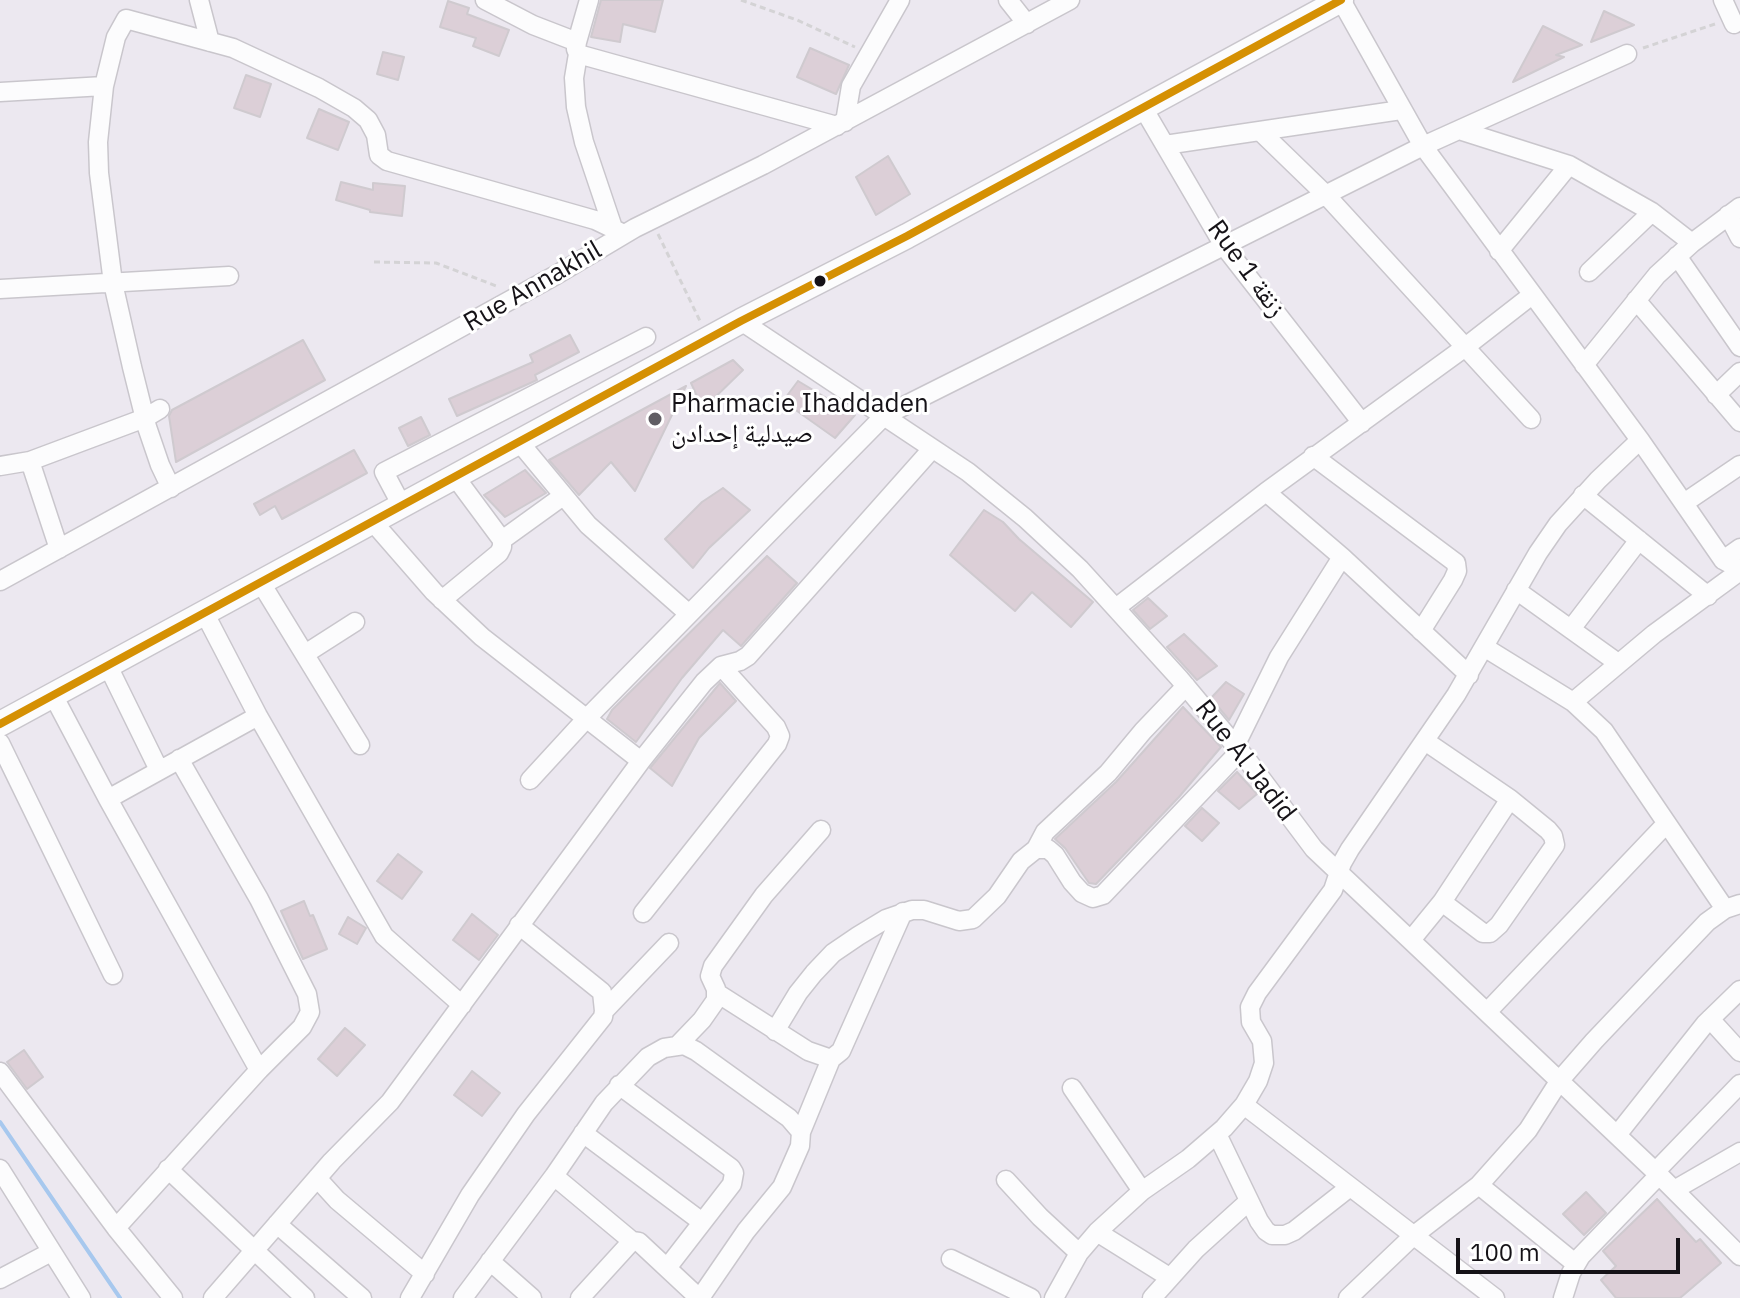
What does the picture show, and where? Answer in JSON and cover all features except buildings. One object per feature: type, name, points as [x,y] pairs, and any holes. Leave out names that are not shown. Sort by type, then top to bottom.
[{"type":"main road","points":[[0,724],[709,338],[907,236],[1341,0]]},
{"type":"street","points":[[199,0],[210,42]]},
{"type":"street","points":[[589,0],[574,78],[576,107],[584,142],[618,231]]},
{"type":"street","points":[[497,3],[578,48],[841,124],[851,86],[900,0]]},
{"type":"street","name":"Rue Annakhil","points":[[0,581],[521,294],[618,231],[841,124],[1018,9],[1070,0]]},
{"type":"street","points":[[1341,0],[1423,146],[1734,567]]},
{"type":"street","points":[[1723,0],[1734,24]]},
{"type":"street","points":[[171,488],[160,465],[152,413],[113,283],[99,173],[98,142],[104,86],[116,37],[132,13],[233,48],[354,108],[373,126],[379,155],[387,161],[531,201],[618,231]]},
{"type":"street","points":[[530,780],[884,416],[1423,146],[1627,54]]},
{"type":"street","points":[[0,92],[104,86]]},
{"type":"street","name":"Rue 1 زنقة","points":[[1142,106],[1224,246],[1362,423]]},
{"type":"street","points":[[1165,145],[1401,110]]},
{"type":"street","points":[[1459,130],[1569,165],[1652,212],[1692,243]]},
{"type":"street","points":[[1262,133],[1326,195],[1531,419]]},
{"type":"street","points":[[1499,251],[1569,165]]},
{"type":"street","points":[[1584,365],[1636,300],[1677,256],[1734,211],[1740,238]]},
{"type":"street","points":[[1589,272],[1652,212]]},
{"type":"street","points":[[1677,256],[1740,346]]},
{"type":"street","points":[[0,289],[229,276]]},
{"type":"street","points":[[1117,607],[1313,456],[1362,423],[1532,295]]},
{"type":"street","points":[[1636,300],[1740,422]]},
{"type":"street","name":"Rue Al Jadid","points":[[741,321],[968,472],[1025,518],[1117,607],[1238,748],[1300,832],[1740,1256]]},
{"type":"street","points":[[402,506],[384,472],[646,337]]},
{"type":"street","points":[[1716,395],[1740,372]]},
{"type":"street","points":[[0,466],[30,461],[152,413]]},
{"type":"street","points":[[1054,1298],[1079,1253],[1097,1232],[1142,1191],[1217,1134],[1244,1105],[1264,1063],[1262,1041],[1251,1022],[1253,1001],[1333,890],[1350,849],[1469,675],[1516,590],[1558,524],[1640,440]]},
{"type":"street","points":[[520,443],[604,541],[689,614]]},
{"type":"street","points":[[213,1298],[317,1178],[390,1102],[641,761],[704,682],[721,666],[748,656],[932,449]]},
{"type":"street","points":[[1313,456],[1456,563],[1453,580],[1421,631]]},
{"type":"street","points":[[30,461],[59,549]]},
{"type":"street","points":[[1684,503],[1740,465]]},
{"type":"street","points":[[456,478],[502,540]]},
{"type":"street","points":[[1266,492],[1342,557],[1469,675]]},
{"type":"street","points":[[1583,495],[1708,596]]},
{"type":"street","points":[[442,600],[499,553],[502,540],[563,496]]},
{"type":"street","points":[[373,522],[442,600],[482,637],[641,761]]},
{"type":"street","points":[[1571,629],[1639,540]]},
{"type":"street","points":[[1573,702],[1618,663],[1708,596],[1734,567],[1740,548]]},
{"type":"street","points":[[1036,849],[1048,849],[1055,855],[1082,893],[1093,898],[1103,895],[1238,748],[1279,657],[1342,557]]},
{"type":"street","points":[[261,583],[360,745]]},
{"type":"street","points":[[1516,590],[1618,663]]},
{"type":"street","points":[[205,614],[258,716],[384,936],[462,1005]]},
{"type":"street","points":[[305,654],[355,622]]},
{"type":"street","points":[[1348,1298],[1413,1236],[1479,1185],[1528,1130],[1560,1080],[1707,922],[1732,907],[1666,824],[1604,731],[1573,702],[1484,647]]},
{"type":"street","points":[[108,666],[159,770]]},
{"type":"street","points":[[643,913],[767,757],[780,736],[776,727],[721,666]]},
{"type":"street","points":[[775,1031],[798,993],[833,953],[867,930],[903,912],[924,910],[959,921],[973,919],[997,896],[1021,861],[1036,849],[1045,832],[1088,795],[1186,686]]},
{"type":"street","points":[[53,695],[259,1070]]},
{"type":"street","points":[[108,799],[258,716]]},
{"type":"street","points":[[1425,741],[1510,799],[1548,830],[1555,845],[1499,925],[1490,933],[1483,933],[1442,902]]},
{"type":"street","points":[[0,743],[113,975]]},
{"type":"street","points":[[116,1228],[308,1018],[309,1004],[259,899],[179,759]]},
{"type":"street","points":[[1411,940],[1442,902],[1510,799]]},
{"type":"street","points":[[1488,1011],[1666,824]]},
{"type":"street","points":[[821,830],[764,895],[713,966],[711,980],[717,993],[808,1051],[831,1059]]},
{"type":"street","points":[[554,1176],[632,1241],[639,1242],[700,1298],[746,1231],[782,1187],[831,1059],[841,1051],[903,912]]},
{"type":"street","points":[[410,1298],[470,1195],[526,1114],[603,1017],[602,992],[519,925]]},
{"type":"street","points":[[604,1011],[669,943]]},
{"type":"street","points":[[1617,1135],[1710,1019],[1740,990]]},
{"type":"street","points":[[678,1045],[702,1020],[716,1000],[717,993]]},
{"type":"street","points":[[1710,1019],[1740,1052]]},
{"type":"street","points":[[463,1298],[619,1085],[648,1057],[664,1048],[678,1045],[696,1051],[789,1118],[801,1132]]},
{"type":"street","points":[[0,1072],[116,1228],[173,1298]]},
{"type":"street","points":[[1563,1298],[1576,1264],[1588,1248],[1740,1084]]},
{"type":"street","points":[[619,1085],[734,1173],[732,1184],[667,1268]]},
{"type":"street","points":[[1072,1088],[1142,1191]]},
{"type":"street","points":[[1244,1105],[1495,1298]]},
{"type":"street","points":[[583,1133],[702,1222]]},
{"type":"street","points":[[1217,1134],[1266,1231],[1277,1236],[1285,1235],[1350,1187]]},
{"type":"street","points":[[1674,1190],[1740,1152]]},
{"type":"street","points":[[0,1169],[81,1298]]},
{"type":"street","points":[[168,1169],[305,1298]]},
{"type":"street","points":[[317,1178],[337,1200],[425,1274]]},
{"type":"street","points":[[1006,1180],[1079,1253]]},
{"type":"street","points":[[1479,1185],[1576,1264]]},
{"type":"street","points":[[1152,1298],[1227,1219],[1249,1201]]},
{"type":"street","points":[[277,1224],[362,1298]]},
{"type":"street","points":[[1097,1232],[1169,1277]]},
{"type":"street","points":[[580,1298],[632,1241]]},
{"type":"street","points":[[0,1279],[51,1252]]},
{"type":"street","points":[[951,1259],[1031,1298]]},
{"type":"street","points":[[490,1261],[532,1298]]},
{"type":"path","points":[[741,0],[797,20],[869,54]]},
{"type":"path","points":[[1627,54],[1703,26],[1734,24]]},
{"type":"path","points":[[656,231],[709,338]]},
{"type":"path","points":[[374,262],[436,263],[521,294]]},
{"type":"waterway","points":[[0,1122],[120,1298]]},
{"type":"transit line","points":[[0,724],[741,321],[907,236],[1341,0]]},
{"type":"place","name":"Pharmacie Ihaddaden صيدلية إحدادن","points":[[655,419]]}]
